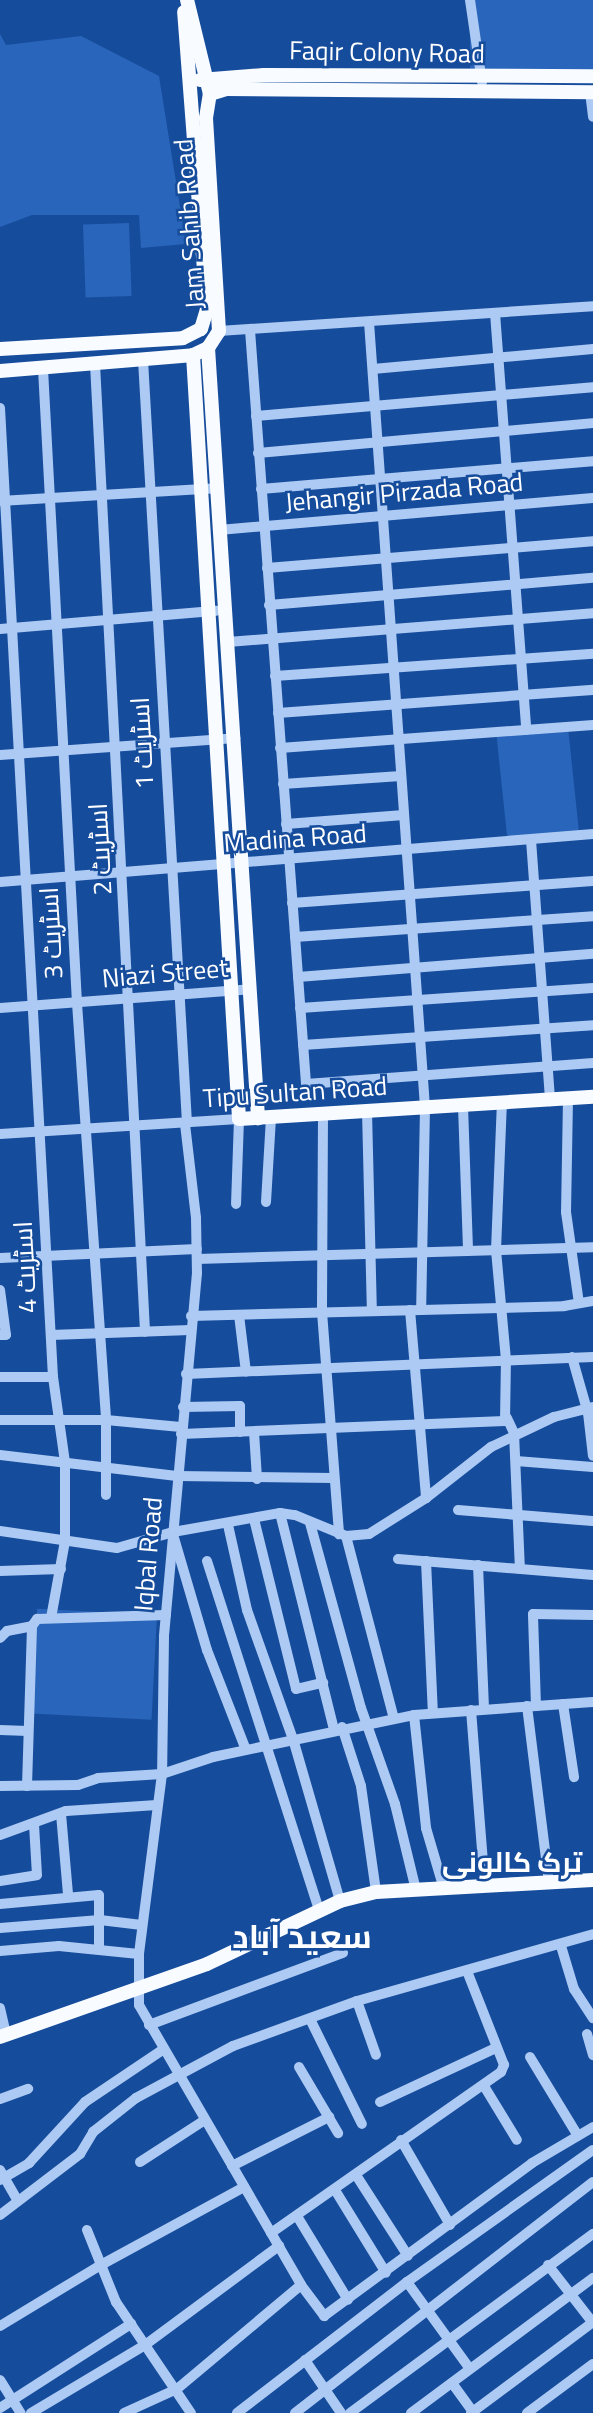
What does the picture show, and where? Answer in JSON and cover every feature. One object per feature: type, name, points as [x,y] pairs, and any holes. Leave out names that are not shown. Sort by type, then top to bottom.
[{"type":"main road","name":"Jam Sahib Road","points":[[185,0],[210,94],[206,118],[219,331],[208,348]]},
{"type":"main road","name":"Jam Sahib Road","points":[[0,349],[183,338],[201,329],[207,309],[189,95],[185,0]]},
{"type":"main road","name":"Faqir Colony Road","points":[[210,94],[226,89],[482,85],[593,76]]},
{"type":"main road","name":"Faqir Colony Road","points":[[207,77],[482,85],[592,92]]},
{"type":"main road","points":[[189,95],[195,84],[207,77]]},
{"type":"main road","points":[[0,371],[193,355],[208,348],[250,989],[265,1118]]},
{"type":"main road","points":[[193,355],[239,1119]]},
{"type":"main road","name":"Tipu Sultan Road","points":[[239,1119],[593,1097]]},
{"type":"main road","points":[[3,2036],[206,1964],[340,1901],[376,1892],[593,1880]]},
{"type":"street","points":[[470,0],[482,85]]},
{"type":"street","points":[[592,92],[593,117]]},
{"type":"street","points":[[219,331],[593,306]]},
{"type":"street","points":[[495,313],[526,730]]},
{"type":"street","points":[[369,322],[425,1108],[415,1364],[426,1498]]},
{"type":"street","points":[[250,330],[306,1084],[593,1063]]},
{"type":"street","points":[[373,369],[593,349]]},
{"type":"street","name":"اسٹریٹ 1","points":[[143,360],[186,1124]]},
{"type":"street","name":"اسٹریٹ 2","points":[[95,364],[131,998],[145,1332]]},
{"type":"street","name":"اسٹریٹ 3","points":[[43,369],[77,1003],[88,1129],[106,1420],[106,1494]]},
{"type":"street","points":[[256,416],[593,387]]},
{"type":"street","name":"اسٹریٹ 4","points":[[0,408],[53,1377],[65,1462],[65,1541],[51,1618]]},
{"type":"street","points":[[258,453],[593,423]]},
{"type":"street","points":[[261,489],[593,461]]},
{"type":"street","points":[[3,501],[216,488]]},
{"type":"street","name":"Jehangir Pirzada Road","points":[[219,530],[593,498]]},
{"type":"street","points":[[267,568],[593,541]]},
{"type":"street","points":[[269,605],[593,578]]},
{"type":"street","points":[[0,629],[226,610]]},
{"type":"street","points":[[228,642],[593,613]]},
{"type":"street","points":[[275,676],[593,654]]},
{"type":"street","points":[[278,713],[593,690]]},
{"type":"street","points":[[280,748],[593,725]]},
{"type":"street","points":[[0,755],[235,738]]},
{"type":"street","points":[[283,784],[401,776]]},
{"type":"street","points":[[286,824],[404,815]]},
{"type":"street","name":"Madina Road","points":[[0,882],[407,852],[593,834]]},
{"type":"street","points":[[531,840],[550,1101]]},
{"type":"street","points":[[292,903],[593,881]]},
{"type":"street","points":[[295,937],[593,916]]},
{"type":"street","points":[[298,977],[593,954]]},
{"type":"street","points":[[300,1009],[593,988]]},
{"type":"street","name":"Niazi Street","points":[[0,1008],[250,989]]},
{"type":"street","points":[[303,1045],[593,1024]]},
{"type":"street","points":[[568,1099],[569,1248],[579,1303]]},
{"type":"street","points":[[502,1103],[496,1250],[506,1360],[507,1418],[514,1433],[520,1569]]},
{"type":"street","points":[[463,1106],[468,1251]]},
{"type":"street","points":[[367,1111],[368,1254],[372,1311]]},
{"type":"street","points":[[323,1114],[322,1312],[333,1478],[342,1535],[394,1719]]},
{"type":"street","points":[[265,1118],[266,1202]]},
{"type":"street","points":[[236,1204],[239,1119]]},
{"type":"street","name":"Tipu Sultan Road","points":[[0,1135],[239,1119]]},
{"type":"street","name":"Iqbal Road","points":[[186,1124],[197,1254],[166,1615],[162,1774],[138,1954],[139,2005],[301,2285],[324,2316],[348,2300]]},
{"type":"street","points":[[0,1258],[142,1252],[323,1255],[593,1247]]},
{"type":"street","points":[[0,1290],[3,1335]]},
{"type":"street","points":[[191,1316],[501,1308],[593,1301]]},
{"type":"street","points":[[239,1315],[246,1372]]},
{"type":"street","points":[[51,1335],[190,1330]]},
{"type":"street","points":[[572,1357],[590,1413],[593,1456]]},
{"type":"street","points":[[186,1374],[593,1357]]},
{"type":"street","points":[[0,1377],[53,1377]]},
{"type":"street","points":[[183,1407],[240,1406],[240,1432]]},
{"type":"street","points":[[0,1531],[117,1548],[173,1532],[228,1525],[281,1513],[342,1535],[369,1534],[426,1498],[514,1433],[590,1413]]},
{"type":"street","points":[[0,1420],[106,1420],[181,1431],[254,1432],[418,1426],[507,1418]]},
{"type":"street","points":[[254,1432],[257,1479]]},
{"type":"street","points":[[0,1455],[177,1476],[333,1478]]},
{"type":"street","points":[[516,1461],[593,1467]]},
{"type":"street","points":[[458,1510],[593,1521]]},
{"type":"street","points":[[281,1513],[323,1683],[361,1786],[376,1892]]},
{"type":"street","points":[[254,1519],[296,1689],[323,1683]]},
{"type":"street","points":[[310,1523],[416,1890]]},
{"type":"street","points":[[228,1525],[247,1610],[293,1739],[340,1901]]},
{"type":"street","points":[[173,1532],[207,1650],[246,1751]]},
{"type":"street","points":[[398,1559],[593,1575]]},
{"type":"street","points":[[207,1561],[319,1909]]},
{"type":"street","points":[[426,1561],[433,1713]]},
{"type":"street","points":[[478,1565],[484,1709]]},
{"type":"street","points":[[0,1571],[61,1569]]},
{"type":"street","points":[[549,1883],[531,1706],[533,1614],[593,1615]]},
{"type":"street","points":[[27,1786],[32,1626],[37,1619],[166,1615]]},
{"type":"street","points":[[0,1638],[7,1631],[32,1626]]},
{"type":"street","points":[[0,1786],[78,1785],[98,1778],[162,1774],[338,1728],[414,1715],[593,1702]]},
{"type":"street","points":[[563,1704],[574,1777]]},
{"type":"street","points":[[471,1710],[485,1886]]},
{"type":"street","points":[[414,1715],[426,1828],[444,1889]]},
{"type":"street","points":[[0,1730],[28,1731]]},
{"type":"street","points":[[0,1835],[61,1814],[157,1805]]},
{"type":"street","points":[[61,1814],[68,1894]]},
{"type":"street","points":[[0,1881],[37,1875],[34,1824]]},
{"type":"street","points":[[0,1904],[68,1894],[99,1895],[99,1947]]},
{"type":"street","points":[[0,1928],[100,1920],[142,1925]]},
{"type":"street","points":[[0,2215],[80,2154],[93,2132],[111,2116],[178,2073],[233,2046],[357,2001],[561,1946],[593,1934]]},
{"type":"street","points":[[561,1946],[574,1989],[593,2018]]},
{"type":"street","points":[[0,1951],[99,1947],[138,1954]]},
{"type":"street","points":[[149,2025],[343,1953]]},
{"type":"street","points":[[271,2233],[356,2175],[401,2140],[484,2086],[503,2068],[467,1971]]},
{"type":"street","points":[[357,2001],[376,2054]]},
{"type":"street","points":[[0,2008],[3,2036]]},
{"type":"street","points":[[310,2019],[362,2124]]},
{"type":"street","points":[[587,2034],[593,2055]]},
{"type":"street","points":[[380,2102],[496,2048]]},
{"type":"street","points":[[17,2200],[1,2176],[29,2163],[85,2102],[164,2049]]},
{"type":"street","points":[[530,2057],[578,2136]]},
{"type":"street","points":[[299,2067],[338,2133]]},
{"type":"street","points":[[484,2086],[517,2140]]},
{"type":"street","points":[[0,2099],[28,2089]]},
{"type":"street","points":[[232,2166],[329,2117]]},
{"type":"street","points":[[140,2162],[205,2120]]},
{"type":"street","points":[[297,2216],[348,2300],[450,2224],[593,2127]]},
{"type":"street","points":[[401,2140],[450,2224]]},
{"type":"street","points":[[237,2413],[407,2282],[593,2150]]},
{"type":"street","points":[[356,2175],[408,2256]]},
{"type":"street","points":[[295,2413],[593,2182]]},
{"type":"street","points":[[0,2326],[99,2266],[244,2187]]},
{"type":"street","points":[[335,2190],[386,2273]]},
{"type":"street","points":[[87,2230],[101,2255],[99,2266],[131,2324],[191,2413]]},
{"type":"street","points":[[350,2413],[593,2234]]},
{"type":"street","points":[[30,2413],[145,2345],[279,2246]]},
{"type":"street","points":[[452,2383],[473,2413],[593,2323],[548,2265]]},
{"type":"street","points":[[411,2413],[593,2278]]},
{"type":"street","points":[[407,2282],[470,2369]]},
{"type":"street","points":[[124,2413],[177,2389],[301,2285]]},
{"type":"street","points":[[0,2408],[131,2324]]},
{"type":"street","points":[[305,2360],[341,2413]]},
{"type":"street","points":[[527,2413],[593,2364]]},
{"type":"street","points":[[0,2380],[21,2413]]},
{"type":"shaded area","points":[[470,0],[593,0],[593,79],[470,79]]},
{"type":"shaded area","points":[[0,34],[6,45],[81,36],[159,76],[186,244],[141,248],[139,215],[32,215],[0,227]]},
{"type":"shaded area","points":[[129,223],[132,296],[86,298],[83,225]]},
{"type":"shaded area","points":[[568,727],[579,835],[508,843],[496,735]]},
{"type":"shaded area","points":[[37,1609],[157,1615],[152,1720],[32,1714]]},
{"type":"district","name":"ترک کالونی","points":[[512,1862]]},
{"type":"district","name":"سعید آباد","points":[[302,1937]]}]
